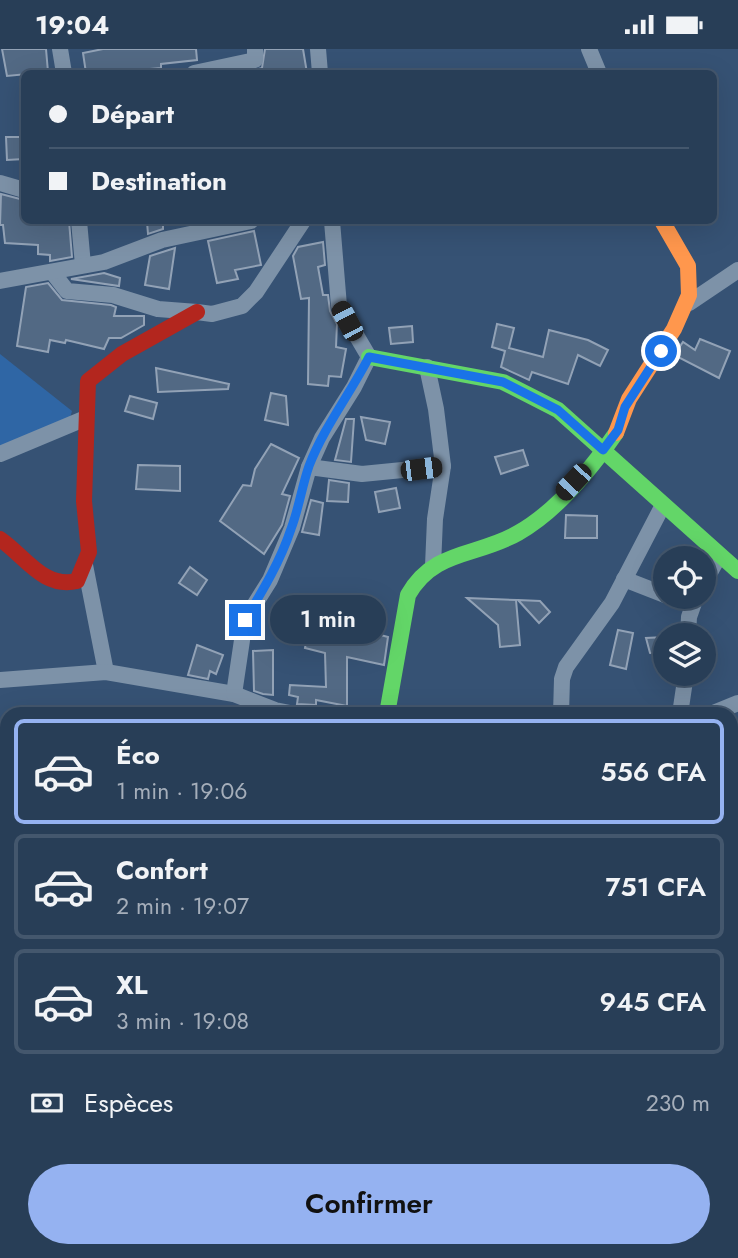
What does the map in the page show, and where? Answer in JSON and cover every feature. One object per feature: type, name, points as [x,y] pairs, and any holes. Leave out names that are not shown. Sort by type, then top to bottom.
[{"type":"street","points":[[60,49],[64,70]]},
{"type":"street","points":[[208,70],[255,60],[255,49]]},
{"type":"street","points":[[317,49],[320,70]]},
{"type":"street","points":[[589,49],[598,70]]},
{"type":"street","points":[[0,183],[21,189]]},
{"type":"street","points":[[79,224],[83,265]]},
{"type":"street","points":[[0,281],[104,262],[162,240],[237,224]]},
{"type":"street","points":[[53,273],[67,291],[113,295],[159,309],[212,314],[248,302],[301,224]]},
{"type":"street","points":[[332,224],[339,306],[369,357],[503,382],[558,410],[738,571]]},
{"type":"street","points":[[389,707],[412,584],[433,566],[454,554],[487,547],[518,534],[541,517],[618,430],[625,407],[674,332],[689,303],[691,278],[681,251],[664,224]]},
{"type":"street","points":[[689,303],[738,270]]},
{"type":"street","points":[[0,539],[18,549],[49,582],[64,587],[77,581],[89,552],[85,501],[86,387],[93,373],[197,312]]},
{"type":"street","points":[[234,694],[245,620],[273,573],[292,528],[309,467],[322,438],[369,357]]},
{"type":"street","points":[[427,367],[436,409],[443,466],[435,519],[433,566]]},
{"type":"street","points":[[0,454],[86,418]]},
{"type":"street","points":[[309,467],[362,474],[443,466]]},
{"type":"street","points":[[561,707],[562,679],[566,667],[612,603],[663,505]]},
{"type":"street","points":[[716,561],[719,556]]},
{"type":"street","points":[[85,565],[106,672]]},
{"type":"street","points":[[624,579],[653,590]]},
{"type":"street","points":[[0,680],[106,672],[234,694],[253,707]]},
{"type":"street","points":[[681,707],[684,686]]},
{"type":"shaded area","points":[[0,354],[72,411],[68,425],[0,449]]},
{"type":"building","points":[[2,49],[46,49],[48,70],[21,70],[21,75],[7,76]]},
{"type":"building","points":[[103,49],[196,49],[197,60],[161,64],[161,68],[140,70],[86,70],[83,53]]},
{"type":"building","points":[[265,49],[303,49],[306,70],[254,70],[262,68]]},
{"type":"building","points":[[6,137],[21,137],[21,159],[7,160]]},
{"type":"building","points":[[1,194],[21,199],[21,224],[69,224],[72,257],[50,261],[50,255],[38,254],[38,245],[5,243],[3,225],[0,225]]},
{"type":"building","points":[[147,224],[163,224],[163,229],[148,234]]},
{"type":"building","points":[[254,231],[261,265],[235,270],[238,279],[217,283],[208,241]]},
{"type":"building","points":[[323,242],[325,265],[318,267],[323,295],[328,295],[330,311],[337,324],[336,347],[346,349],[341,377],[329,376],[328,386],[308,384],[309,298],[301,299],[293,256],[298,247]]},
{"type":"building","points":[[175,248],[169,289],[145,285],[150,256]]},
{"type":"building","points":[[104,273],[120,278],[119,286],[71,279]]},
{"type":"building","points":[[48,283],[62,300],[111,305],[116,307],[114,316],[144,316],[144,325],[121,338],[109,338],[104,349],[66,340],[65,343],[50,340],[48,352],[17,346],[26,287]]},
{"type":"building","points":[[497,324],[514,328],[509,348],[543,357],[549,330],[588,340],[608,350],[600,366],[578,355],[568,384],[532,372],[529,380],[501,367],[505,351],[492,347]]},
{"type":"building","points":[[412,326],[413,342],[391,344],[389,328]]},
{"type":"building","points":[[700,339],[730,351],[719,378],[674,355],[683,342],[695,350]]},
{"type":"building","points":[[156,368],[229,384],[228,389],[158,392]]},
{"type":"building","points":[[271,393],[286,396],[288,425],[265,420]]},
{"type":"building","points":[[130,396],[157,403],[153,419],[125,411]]},
{"type":"building","points":[[361,417],[390,422],[385,444],[366,440]]},
{"type":"building","points":[[346,419],[354,419],[351,462],[335,460]]},
{"type":"building","points":[[271,444],[299,458],[282,494],[290,496],[282,525],[264,554],[220,521],[243,485],[251,486],[255,469]]},
{"type":"building","points":[[523,450],[528,465],[501,474],[495,457]]},
{"type":"building","points":[[138,465],[180,466],[180,491],[136,489]]},
{"type":"building","points":[[329,480],[349,483],[348,502],[327,501]]},
{"type":"building","points":[[396,488],[400,508],[379,512],[375,492]]},
{"type":"building","points":[[311,500],[323,503],[319,535],[302,532]]},
{"type":"building","points":[[566,515],[597,516],[597,538],[565,538]]},
{"type":"building","points":[[190,567],[207,580],[197,595],[179,583]]},
{"type":"building","points":[[467,598],[516,600],[520,645],[500,647],[498,625]]},
{"type":"building","points":[[518,600],[540,601],[550,612],[539,623]]},
{"type":"building","points":[[618,630],[633,633],[626,669],[610,665]]},
{"type":"building","points":[[377,634],[388,637],[384,665],[347,657],[347,706],[316,700],[316,705],[297,704],[298,697],[289,695],[290,685],[326,687],[325,653],[305,648],[306,642],[375,641]]},
{"type":"building","points":[[646,638],[653,638],[653,654],[650,653]]},
{"type":"building","points":[[197,645],[223,655],[216,674],[210,671],[208,679],[188,675]]},
{"type":"building","points":[[273,650],[273,695],[254,691],[253,651]]},
{"type":"traffic: fast","points":[[369,357],[503,382],[558,410],[738,571]]},
{"type":"traffic: fast","points":[[388,707],[408,595],[419,580],[443,561],[503,541],[532,524],[560,501],[596,461],[616,433]]},
{"type":"traffic: slow","points":[[616,433],[629,399],[674,329],[689,295],[688,266],[664,224]]},
{"type":"traffic: jam","points":[[0,539],[44,576],[65,582],[77,581],[89,552],[84,501],[88,381],[122,354],[197,312]]},
{"type":"route","points":[[245,620],[270,580],[292,528],[309,467],[322,438],[369,357],[503,382],[558,410],[603,450],[618,430],[625,407],[661,351]]}]
